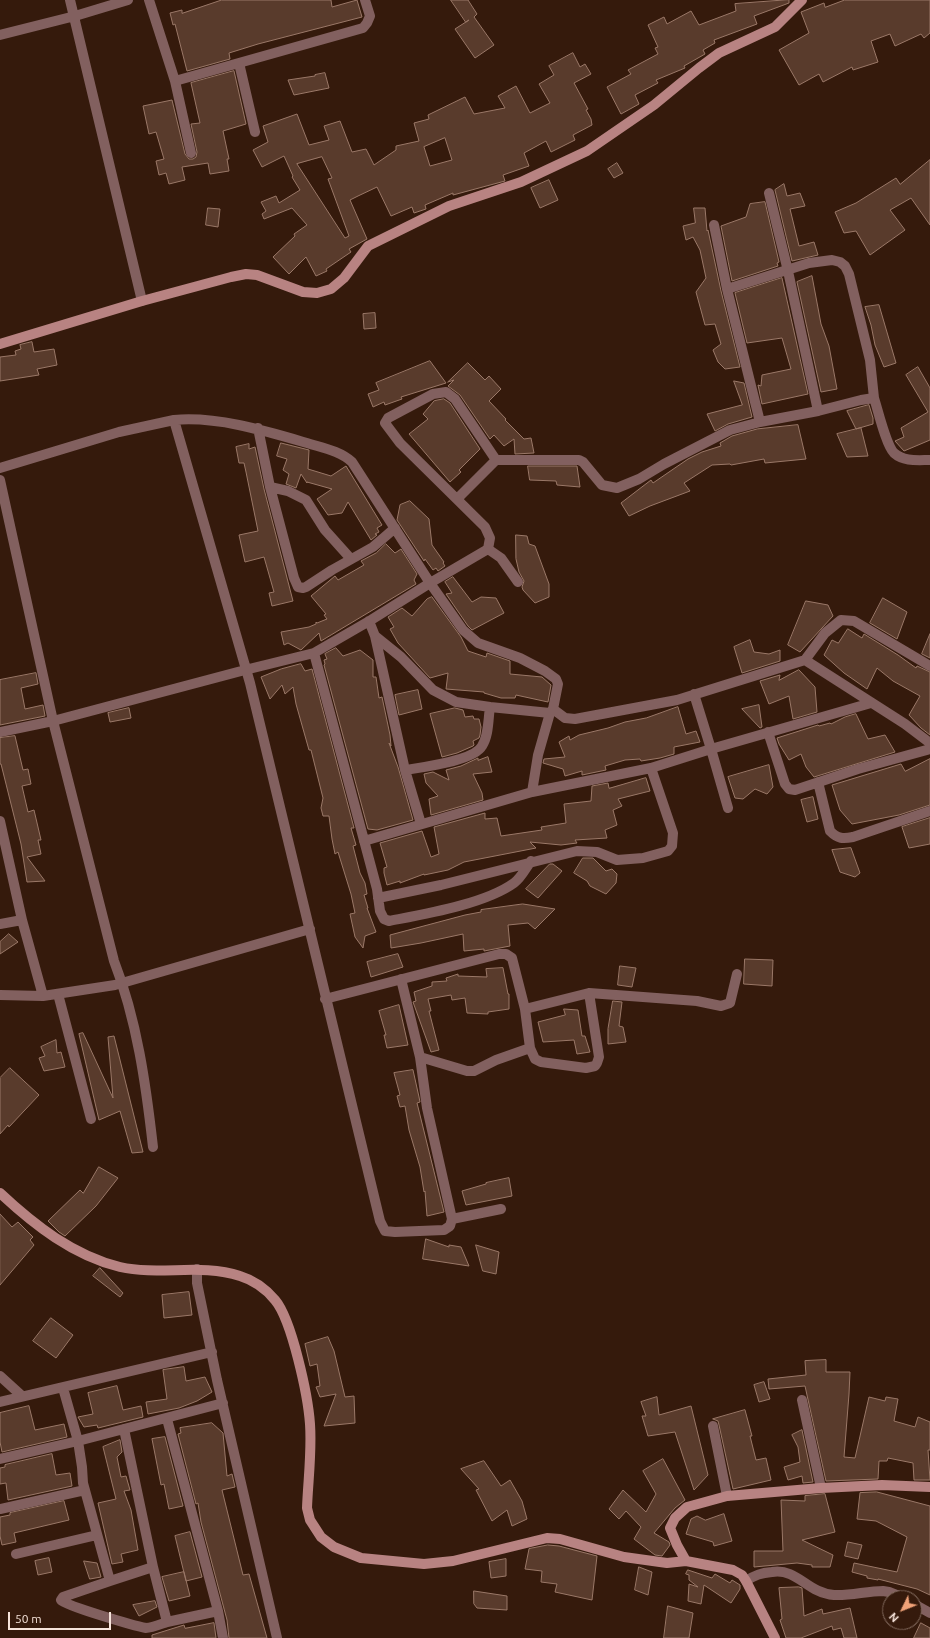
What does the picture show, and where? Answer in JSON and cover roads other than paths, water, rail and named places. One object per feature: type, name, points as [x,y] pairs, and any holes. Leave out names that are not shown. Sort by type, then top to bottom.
[{"type":"street","points":[[70,0],[142,301]]},
{"type":"street","points":[[0,35],[75,16],[128,0]]},
{"type":"street","points":[[149,0],[175,81],[191,153]]},
{"type":"street","points":[[175,81],[362,28],[367,23],[370,16],[365,0]]},
{"type":"street","points":[[0,344],[142,301],[246,274],[257,275],[303,292],[317,293],[331,289],[344,278],[368,246],[449,206],[520,182],[587,152],[648,109],[719,53],[775,27],[802,0]]},
{"type":"street","points":[[239,63],[255,132]]},
{"type":"street","points":[[769,193],[788,271],[818,412]]},
{"type":"street","points":[[714,225],[727,289],[760,422]]},
{"type":"street","points":[[727,289],[809,264],[832,260],[840,262],[845,266],[849,274],[870,360],[874,398],[883,431],[894,453],[905,459],[930,460]]},
{"type":"street","points":[[0,732],[53,721],[314,653],[488,549],[490,538],[485,526],[400,443],[386,425],[385,421],[433,394],[446,392],[455,399],[496,460]]},
{"type":"street","points":[[457,499],[496,460],[579,460],[583,462],[602,485],[617,488],[639,479],[664,464],[730,430],[760,422],[818,412],[861,400],[874,398]]},
{"type":"street","points":[[0,468],[119,432],[174,420],[188,419],[258,428],[334,451],[346,457],[352,462],[430,583],[463,630],[478,643],[520,658],[553,675],[558,684],[552,711],[538,755],[532,792]]},
{"type":"street","points":[[174,420],[245,670],[310,929],[325,999],[380,1222],[385,1230],[395,1232],[444,1230],[450,1226],[452,1219],[427,1108],[420,1057],[401,980]]},
{"type":"street","points":[[258,428],[270,487],[294,578],[298,587],[306,587],[373,547],[395,528]]},
{"type":"street","points":[[0,480],[53,721],[114,961],[123,983],[138,1048],[153,1147]]},
{"type":"street","points":[[270,487],[288,491],[306,500],[325,530],[351,559]]},
{"type":"street","points":[[488,549],[501,558],[518,582]]},
{"type":"street","points":[[375,636],[401,657],[434,690],[456,702],[490,707],[552,711],[565,718],[575,719],[677,700],[805,660],[825,633],[841,620],[854,620],[930,666]]},
{"type":"street","points":[[369,621],[375,636],[405,770],[421,824]]},
{"type":"street","points":[[314,653],[364,841],[380,911],[384,919],[390,920],[428,913],[481,899],[499,892],[515,882],[531,861]]},
{"type":"street","points":[[805,660],[905,724],[930,743]]},
{"type":"street","points":[[694,694],[728,808]]},
{"type":"street","points":[[364,841],[532,792],[651,768],[768,732],[872,703]]},
{"type":"street","points":[[405,770],[466,758],[478,752],[486,739],[490,707]]},
{"type":"street","points":[[768,732],[784,784],[788,789],[795,790],[930,749]]},
{"type":"street","points":[[378,898],[577,851],[597,852],[617,860],[643,858],[668,851],[672,846],[673,833],[651,768]]},
{"type":"street","points":[[818,782],[830,831],[835,836],[842,839],[853,837],[930,811]]},
{"type":"street","points":[[0,821],[22,920],[43,996]]},
{"type":"street","points":[[0,924],[22,920]]},
{"type":"street","points":[[0,995],[43,996],[123,983],[310,929]]},
{"type":"street","points":[[325,999],[499,954],[506,954],[512,958],[525,1009],[530,1048],[535,1059],[541,1062],[586,1068],[595,1066],[599,1057],[589,993]]},
{"type":"street","points":[[525,1009],[589,993],[697,1001],[721,1006],[730,1003],[732,999],[737,974]]},
{"type":"street","points":[[58,994],[91,1119]]},
{"type":"street","points":[[420,1057],[456,1069],[474,1071],[496,1060],[530,1048]]},
{"type":"street","points":[[0,1193],[30,1219],[56,1238],[73,1248],[110,1264],[139,1270],[197,1269],[240,1276],[254,1283],[276,1300],[287,1321],[306,1395],[310,1424],[306,1508],[310,1520],[321,1537],[334,1547],[361,1558],[424,1564],[454,1561],[547,1538],[566,1541],[624,1557],[667,1563],[686,1561],[733,1570],[742,1575],[746,1581],[775,1638]]},
{"type":"street","points":[[452,1219],[501,1209]]},
{"type":"street","points":[[197,1269],[197,1283],[223,1403],[277,1638]]},
{"type":"street","points":[[0,1402],[212,1352]]},
{"type":"street","points":[[0,1376],[22,1396]]},
{"type":"street","points":[[63,1388],[78,1441],[85,1490],[110,1581]]},
{"type":"street","points":[[802,1400],[821,1488]]},
{"type":"street","points":[[0,1459],[167,1419],[223,1403]]},
{"type":"street","points":[[167,1419],[218,1611],[223,1638]]},
{"type":"street","points":[[713,1426],[727,1496]]},
{"type":"street","points":[[124,1429],[153,1567],[167,1622]]},
{"type":"street","points":[[686,1561],[670,1528],[672,1522],[680,1512],[687,1507],[727,1496],[821,1488],[882,1486],[930,1487]]},
{"type":"street","points":[[0,1510],[85,1490]]},
{"type":"street","points":[[16,1554],[97,1535]]},
{"type":"street","points":[[153,1567],[63,1597],[61,1600],[63,1603],[82,1610],[147,1628],[218,1611]]},
{"type":"street","points":[[746,1581],[757,1574],[780,1571],[792,1574],[806,1585],[823,1593],[834,1595],[882,1591]]}]
